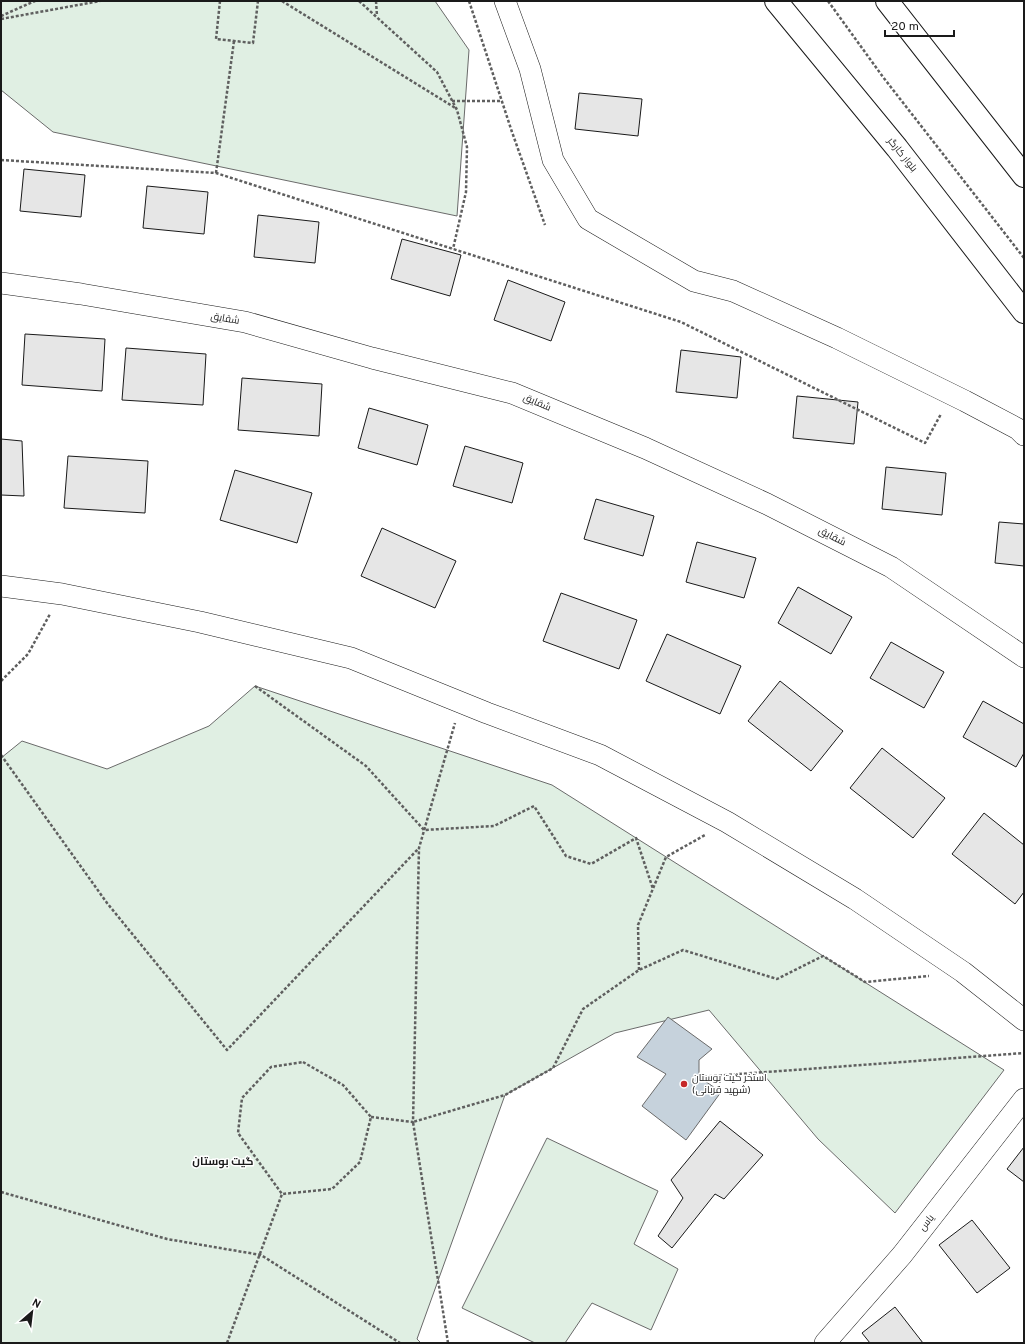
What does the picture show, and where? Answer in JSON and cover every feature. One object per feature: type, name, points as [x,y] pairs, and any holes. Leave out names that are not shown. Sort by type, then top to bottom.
[{"type":"main road","points":[[887,1],[1023,172]]},
{"type":"main road","name":"بلوار کارگر","points":[[783,6],[897,148],[1024,312]]},
{"type":"street","points":[[505,1],[530,69],[553,160],[588,219],[694,280],[733,291],[837,338],[952,394],[1018,429],[1024,435]]},
{"type":"street","name":"شقایق","points":[[1,283],[81,294],[245,322],[372,358],[512,393],[645,448],[767,504],[885,564],[1024,657]]},
{"type":"street","points":[[1,586],[62,594],[200,622],[351,658],[460,702],[600,754],[727,822],[855,900],[963,972],[1024,1020]]},
{"type":"street","name":"یاس","points":[[825,1343],[902,1255],[1024,1099]]},
{"type":"path","points":[[1,17],[35,1]]},
{"type":"path","points":[[1,17],[100,1]]},
{"type":"path","points":[[220,1],[216,39],[253,44],[258,1]]},
{"type":"path","points":[[282,1],[457,110]]},
{"type":"path","points":[[359,1],[437,72],[457,110],[467,146],[466,192],[453,249]]},
{"type":"path","points":[[376,1],[377,17]]},
{"type":"path","points":[[469,1],[545,225]]},
{"type":"path","points":[[828,1],[883,77],[1024,258]]},
{"type":"path","points":[[216,173],[234,41]]},
{"type":"path","points":[[452,101],[502,101]]},
{"type":"path","points":[[1,160],[216,173],[681,322],[925,443],[952,394]]},
{"type":"path","points":[[1,681],[28,654],[62,594]]},
{"type":"path","points":[[255,686],[366,766],[424,830]]},
{"type":"path","points":[[448,1343],[413,1122],[419,848],[460,702]]},
{"type":"path","points":[[1,755],[107,903],[227,1050],[419,848]]},
{"type":"path","points":[[424,830],[494,826],[534,806],[566,856],[591,864],[636,838],[653,889]]},
{"type":"path","points":[[639,970],[638,924],[666,857],[727,822]]},
{"type":"path","points":[[282,1194],[238,1133],[242,1098],[271,1067],[303,1062],[343,1085],[371,1117],[413,1122],[505,1095],[553,1068],[583,1009],[639,970],[684,950],[777,979],[823,956],[865,982],[963,972]]},
{"type":"path","points":[[699,1077],[1024,1053]]},
{"type":"path","points":[[282,1194],[332,1189],[360,1162],[371,1117]]},
{"type":"path","points":[[1,1192],[167,1239],[261,1255],[400,1343]]},
{"type":"path","points":[[227,1343],[261,1255],[282,1194]]},
{"type":"green space","points":[[1,1],[435,1],[469,50],[457,216],[53,132],[1,90]]},
{"type":"green space","points":[[255,686],[552,785],[1004,1070],[895,1213],[818,1139],[709,1010],[615,1033],[505,1095],[417,1339],[421,1343],[1,1343],[1,758],[22,741],[107,769],[209,726]]},
{"type":"green space","points":[[547,1138],[658,1191],[634,1244],[678,1269],[651,1330],[592,1303],[565,1343],[535,1343],[462,1308]]},
{"type":"shaded area","name":"استخر گیت بوستان (شهید قربانی)","points":[[668,1017],[712,1049],[699,1060],[699,1077],[721,1092],[686,1140],[642,1106],[666,1074],[637,1057]]},
{"type":"building","points":[[579,93],[642,99],[638,136],[575,129]]},
{"type":"building","points":[[24,169],[85,175],[81,217],[20,211]]},
{"type":"building","points":[[147,186],[208,192],[204,234],[143,228]]},
{"type":"building","points":[[258,215],[319,222],[315,263],[254,257]]},
{"type":"building","points":[[402,239],[461,255],[450,296],[391,279]]},
{"type":"building","points":[[508,280],[565,302],[551,341],[494,320]]},
{"type":"building","points":[[25,334],[105,339],[102,391],[22,385]]},
{"type":"building","points":[[126,348],[206,354],[203,405],[122,400]]},
{"type":"building","points":[[681,350],[741,357],[737,398],[676,392]]},
{"type":"building","points":[[242,378],[322,384],[319,436],[238,430]]},
{"type":"building","points":[[797,396],[858,402],[854,444],[793,438]]},
{"type":"building","points":[[369,408],[428,425],[417,465],[358,448]]},
{"type":"building","points":[[1,439],[22,441],[24,496],[1,495]]},
{"type":"building","points":[[465,446],[523,463],[512,503],[453,486]]},
{"type":"building","points":[[68,456],[148,461],[145,513],[64,508]]},
{"type":"building","points":[[886,467],[946,473],[942,515],[882,509]]},
{"type":"building","points":[[235,470],[312,493],[297,543],[220,520]]},
{"type":"building","points":[[596,499],[654,516],[643,556],[584,539]]},
{"type":"building","points":[[999,522],[1024,524],[1024,566],[995,563]]},
{"type":"building","points":[[382,528],[456,561],[435,608],[361,576]]},
{"type":"building","points":[[697,542],[756,558],[744,598],[686,582]]},
{"type":"building","points":[[798,587],[852,617],[831,654],[778,623]]},
{"type":"building","points":[[561,593],[637,620],[619,669],[543,641]]},
{"type":"building","points":[[667,634],[741,666],[720,714],[646,681]]},
{"type":"building","points":[[891,642],[944,672],[924,708],[870,678]]},
{"type":"building","points":[[780,681],[843,731],[811,771],[748,721]]},
{"type":"building","points":[[983,701],[1024,724],[1024,753],[1016,767],[963,737]]},
{"type":"building","points":[[882,748],[945,798],[913,838],[850,788]]},
{"type":"building","points":[[984,813],[1024,845],[1024,892],[1015,904],[952,854]]},
{"type":"building","points":[[720,1121],[763,1155],[724,1199],[715,1194],[672,1248],[658,1236],[683,1198],[671,1180]]},
{"type":"building","points":[[1024,1147],[1024,1182],[1007,1169]]},
{"type":"building","points":[[972,1220],[1010,1268],[977,1293],[939,1245]]},
{"type":"building","points":[[895,1307],[923,1343],[870,1343],[862,1333]]},
{"type":"place","name":"استخر گیت بوستان (شهید قربانی)","points":[[684,1084]]},
{"type":"district","name":"گیت بوستان","points":[[223,1162]]}]
